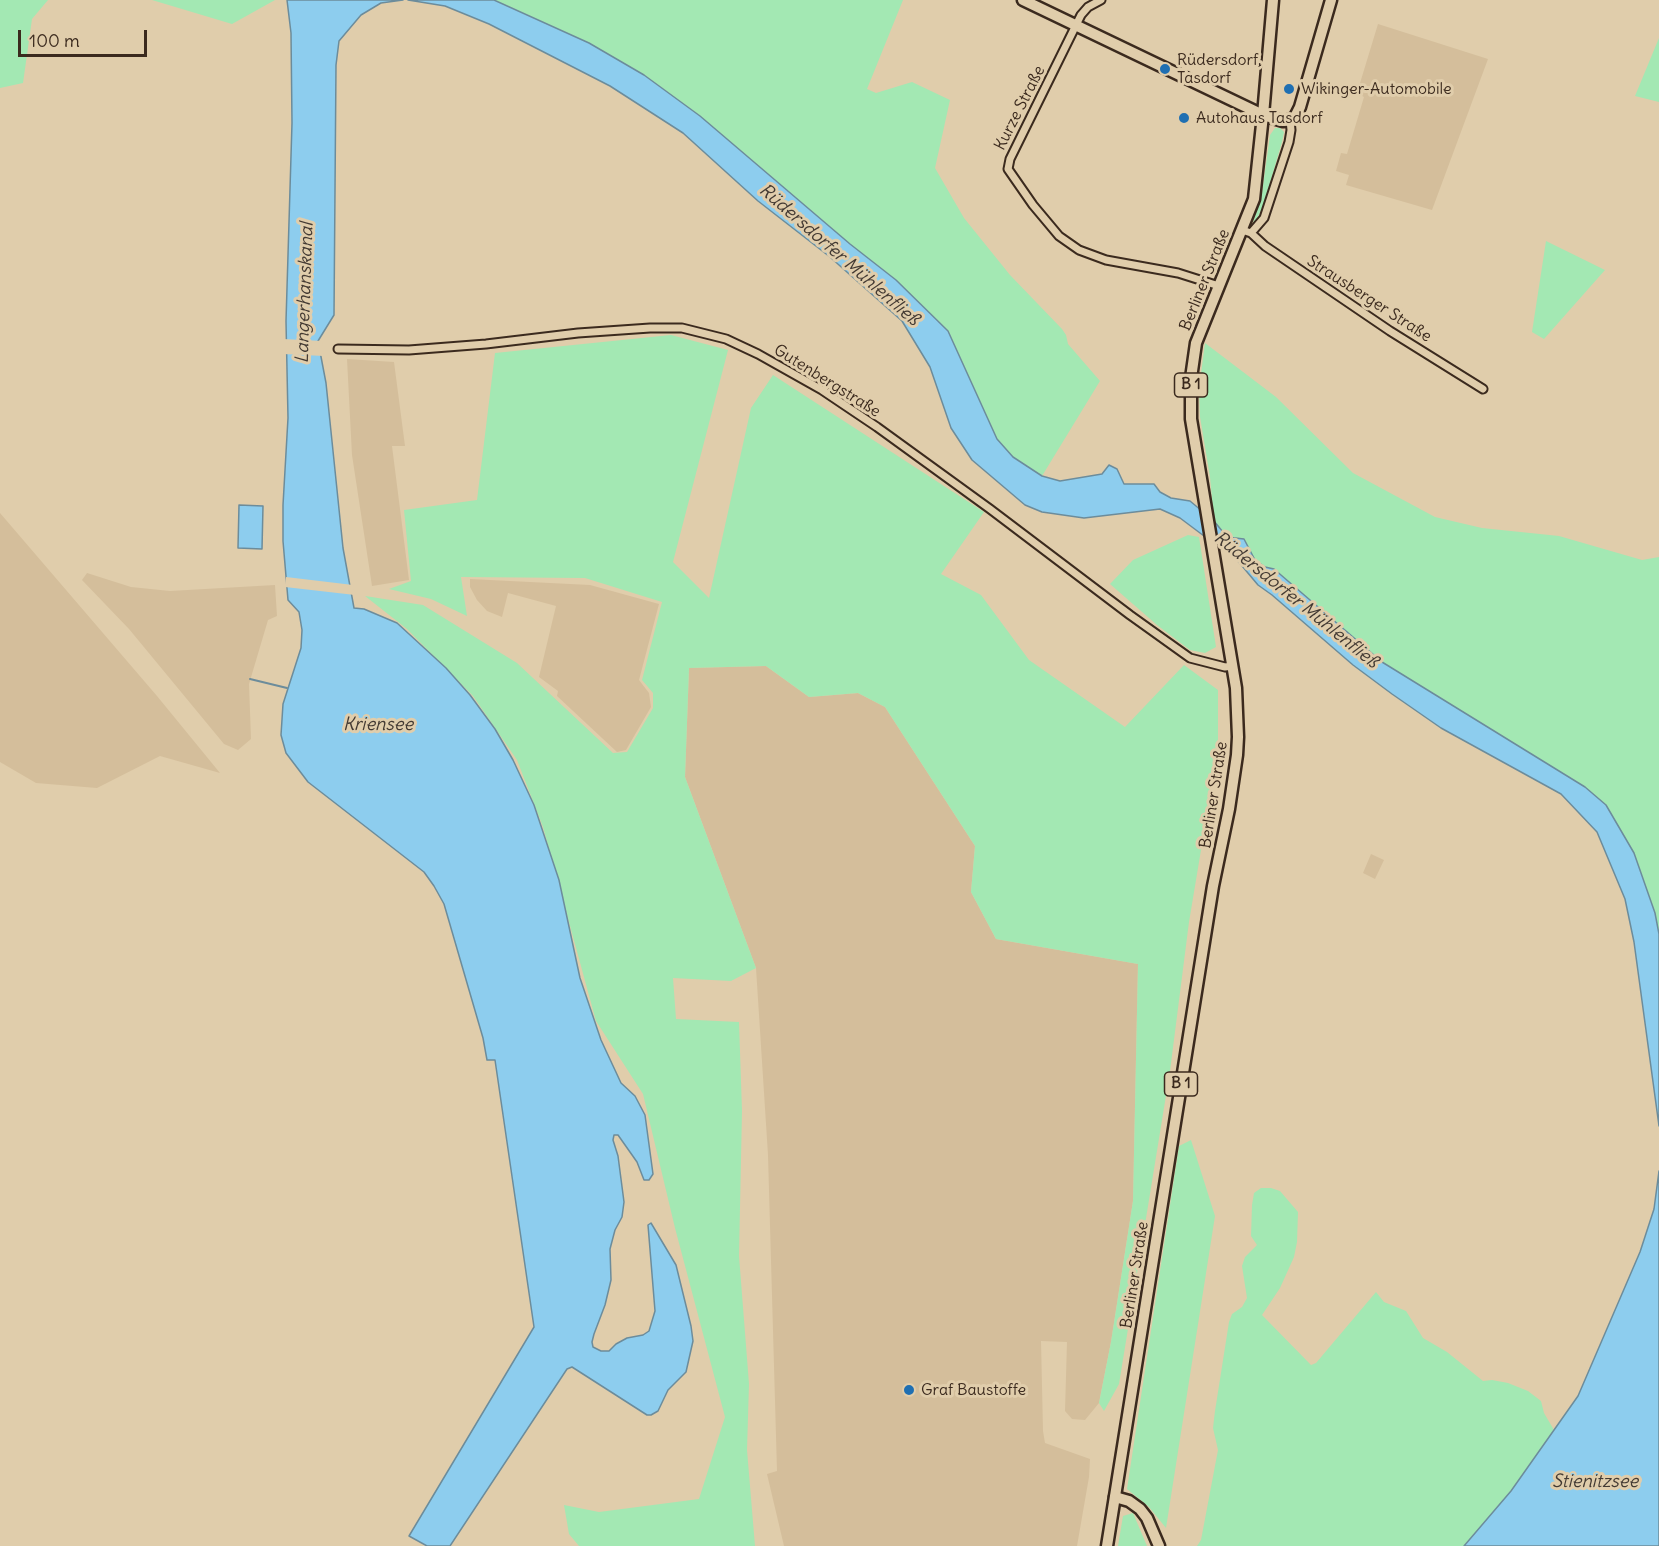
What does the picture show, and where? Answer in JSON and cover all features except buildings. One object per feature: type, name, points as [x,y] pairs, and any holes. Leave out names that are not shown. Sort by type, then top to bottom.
[{"type":"main road","points":[[1023,0],[1263,115],[1283,121],[1295,117],[1300,107],[1330,0]]},
{"type":"main road","name":"Berliner Straße","points":[[1115,1497],[1211,898],[1236,766],[1238,719],[1233,666],[1191,419],[1191,378],[1196,343],[1219,286],[1246,231],[1254,199],[1273,0]]},
{"type":"main road","points":[[1115,1497],[1129,1501],[1140,1509],[1147,1518],[1160,1546]]},
{"type":"main road","name":"B 1","points":[[1107,1546],[1115,1497]]},
{"type":"street","points":[[1076,25],[1088,7],[1101,0]]},
{"type":"street","name":"Kurze Straße","points":[[1076,25],[1007,165],[1008,170],[1033,206],[1059,236],[1079,250],[1106,260],[1178,273],[1219,286]]},
{"type":"street","points":[[1246,231],[1264,218],[1289,142],[1290,120]]},
{"type":"street","name":"Strausberger Straße","points":[[1246,231],[1337,296],[1483,389]]},
{"type":"street","name":"Gutenbergstraße","points":[[338,349],[409,350],[650,328],[682,328],[726,339],[813,385],[877,427],[1190,657],[1221,666],[1233,666]]},
{"type":"shaded area","points":[[1378,24],[1488,59],[1432,210],[1346,185],[1349,175],[1336,171],[1341,153],[1347,154],[1364,97],[1357,93]]},
{"type":"shaded area","points":[[347,359],[394,362],[405,446],[392,446],[409,580],[372,586],[352,455]]},
{"type":"shaded area","points":[[0,513],[220,773],[160,756],[97,788],[36,783],[0,762]]},
{"type":"shaded area","points":[[87,573],[131,587],[170,591],[275,585],[277,616],[268,620],[249,684],[251,739],[238,750],[224,744],[129,629],[82,580]]},
{"type":"shaded area","points":[[470,579],[590,585],[659,604],[639,680],[649,693],[651,707],[626,750],[617,752],[557,696],[558,691],[539,677],[556,606],[508,593],[502,617],[487,611],[477,600],[470,587]]},
{"type":"shaded area","points":[[766,666],[809,697],[858,693],[885,707],[975,846],[971,892],[996,939],[1138,964],[1133,1201],[1099,1403],[1085,1420],[1072,1419],[1065,1411],[1067,1342],[1041,1341],[1045,1443],[1090,1459],[1077,1546],[784,1546],[767,1474],[777,1471],[768,1155],[756,968],[685,777],[689,668]]},
{"type":"shaded area","points":[[1371,854],[1384,860],[1375,879],[1363,873]]},
{"type":"green space","points":[[0,0],[48,0],[32,19],[23,83],[0,88]]},
{"type":"green space","points":[[152,0],[275,0],[232,24]]},
{"type":"green space","points":[[494,0],[903,0],[867,89],[876,93],[912,82],[950,100],[935,168],[964,218],[1010,275],[1062,329],[1068,344],[1100,381],[1042,476],[1013,457],[997,439],[948,331],[896,280],[850,244],[700,116],[644,75],[589,43]]},
{"type":"green space","points":[[1659,38],[1659,102],[1635,96]]},
{"type":"green space","points":[[1275,128],[1280,128],[1284,132],[1282,142],[1263,207],[1254,224],[1262,193],[1270,135]]},
{"type":"green space","points":[[1546,241],[1605,270],[1544,339],[1532,332]]},
{"type":"green space","points":[[671,335],[728,350],[673,562],[709,598],[751,408],[773,375],[984,512],[941,574],[981,595],[1029,660],[1125,727],[1184,665],[1218,690],[1218,748],[1189,922],[1170,1071],[1119,1384],[1104,1411],[1099,1403],[1133,1201],[1138,964],[996,939],[971,892],[975,846],[885,707],[858,693],[809,697],[766,666],[689,668],[685,777],[756,968],[731,981],[673,978],[676,1019],[739,1022],[742,1111],[739,1256],[749,1384],[747,1450],[755,1546],[579,1546],[569,1534],[564,1505],[599,1512],[699,1499],[725,1417],[675,1228],[643,1094],[596,1021],[543,827],[517,760],[473,696],[407,629],[365,596],[423,605],[517,663],[613,753],[627,752],[653,708],[653,693],[642,680],[662,602],[585,578],[461,577],[467,616],[431,599],[389,589],[411,581],[404,510],[477,500],[495,353]]},
{"type":"green space","points":[[1205,343],[1276,397],[1353,473],[1435,517],[1482,528],[1559,536],[1642,560],[1659,557],[1659,934],[1655,913],[1606,805],[1585,787],[1382,662],[1293,585],[1255,560],[1244,539],[1227,537],[1214,521],[1210,477],[1200,417],[1199,389]]},
{"type":"green space","points":[[1188,535],[1199,537],[1216,647],[1205,653],[1190,650],[1110,584],[1133,560]]},
{"type":"green space","points":[[1191,1140],[1215,1216],[1166,1528],[1149,1507],[1127,1489],[1179,1146]]},
{"type":"green space","points":[[1659,1171],[1659,1314],[1517,1546],[1197,1546],[1201,1540],[1218,1450],[1213,1428],[1229,1322],[1232,1314],[1242,1307],[1247,1298],[1242,1266],[1245,1257],[1257,1245],[1251,1236],[1254,1193],[1261,1188],[1280,1191],[1298,1212],[1294,1257],[1280,1288],[1262,1315],[1311,1365],[1316,1363],[1376,1292],[1384,1302],[1406,1311],[1423,1338],[1447,1352],[1483,1381],[1508,1383],[1528,1391],[1541,1401],[1544,1413],[1554,1430],[1578,1396],[1640,1252],[1654,1209]]},
{"type":"green space","points":[[1133,1513],[1147,1546],[1118,1546],[1123,1516]]},
{"type":"water","name":"Kriensee","points":[[287,0],[403,0],[381,3],[361,15],[339,41],[336,65],[334,315],[318,341],[326,383],[343,548],[354,608],[364,609],[397,623],[446,668],[470,695],[495,729],[513,760],[534,805],[559,880],[580,978],[601,1040],[621,1083],[635,1096],[645,1115],[653,1174],[649,1180],[644,1180],[637,1162],[618,1135],[614,1135],[624,1202],[622,1217],[615,1230],[610,1249],[611,1280],[594,1334],[593,1347],[601,1351],[609,1351],[627,1338],[643,1335],[649,1331],[655,1311],[648,1225],[651,1223],[676,1265],[693,1341],[686,1372],[668,1390],[658,1411],[651,1415],[647,1415],[572,1367],[567,1369],[450,1546],[427,1546],[409,1536],[534,1327],[495,1060],[487,1060],[483,1038],[444,904],[424,872],[308,782],[286,753],[281,735],[283,704],[301,648],[302,630],[299,612],[288,600],[283,541],[288,418],[286,321],[292,123],[291,33]]},
{"type":"water","name":"Rüdersdorfer Mühlenfließ","points":[[408,0],[494,0],[589,43],[644,75],[700,116],[850,244],[896,280],[948,331],[997,439],[1013,457],[1042,476],[1060,481],[1102,474],[1109,465],[1117,469],[1124,484],[1154,484],[1160,492],[1171,498],[1190,501],[1214,521],[1227,537],[1244,539],[1255,560],[1265,567],[1274,569],[1382,662],[1585,787],[1606,805],[1634,853],[1655,913],[1659,934],[1659,1126],[1634,942],[1625,899],[1597,832],[1561,794],[1441,728],[1392,694],[1353,665],[1258,585],[1232,554],[1180,518],[1160,509],[1084,518],[1042,512],[1025,505],[972,460],[951,428],[930,367],[902,321],[830,257],[758,201],[683,133],[610,86],[489,24],[445,6]]},
{"type":"water","points":[[239,505],[263,506],[262,549],[238,548]]},
{"type":"water","name":"Stienitzsee","points":[[1659,1171],[1659,1546],[1464,1546],[1511,1491],[1578,1396],[1640,1252],[1654,1209]]},
{"type":"pier","points":[[283,339],[322,341],[324,356],[283,354]]},
{"type":"pier","points":[[286,577],[353,585],[355,595],[285,587]]},
{"type":"waterway","points":[[250,679],[287,688]]},
{"type":"place","name":"Rüdersdorf, Tasdorf","points":[[1165,69]]},
{"type":"place","name":"Wikinger-Automobile","points":[[1289,89]]},
{"type":"place","name":"Autohaus Tasdorf","points":[[1184,118]]},
{"type":"place","name":"Graf Baustoffe","points":[[909,1390]]},
{"type":"water label","name":"Langerhanskanal","points":[[305,293]]}]
